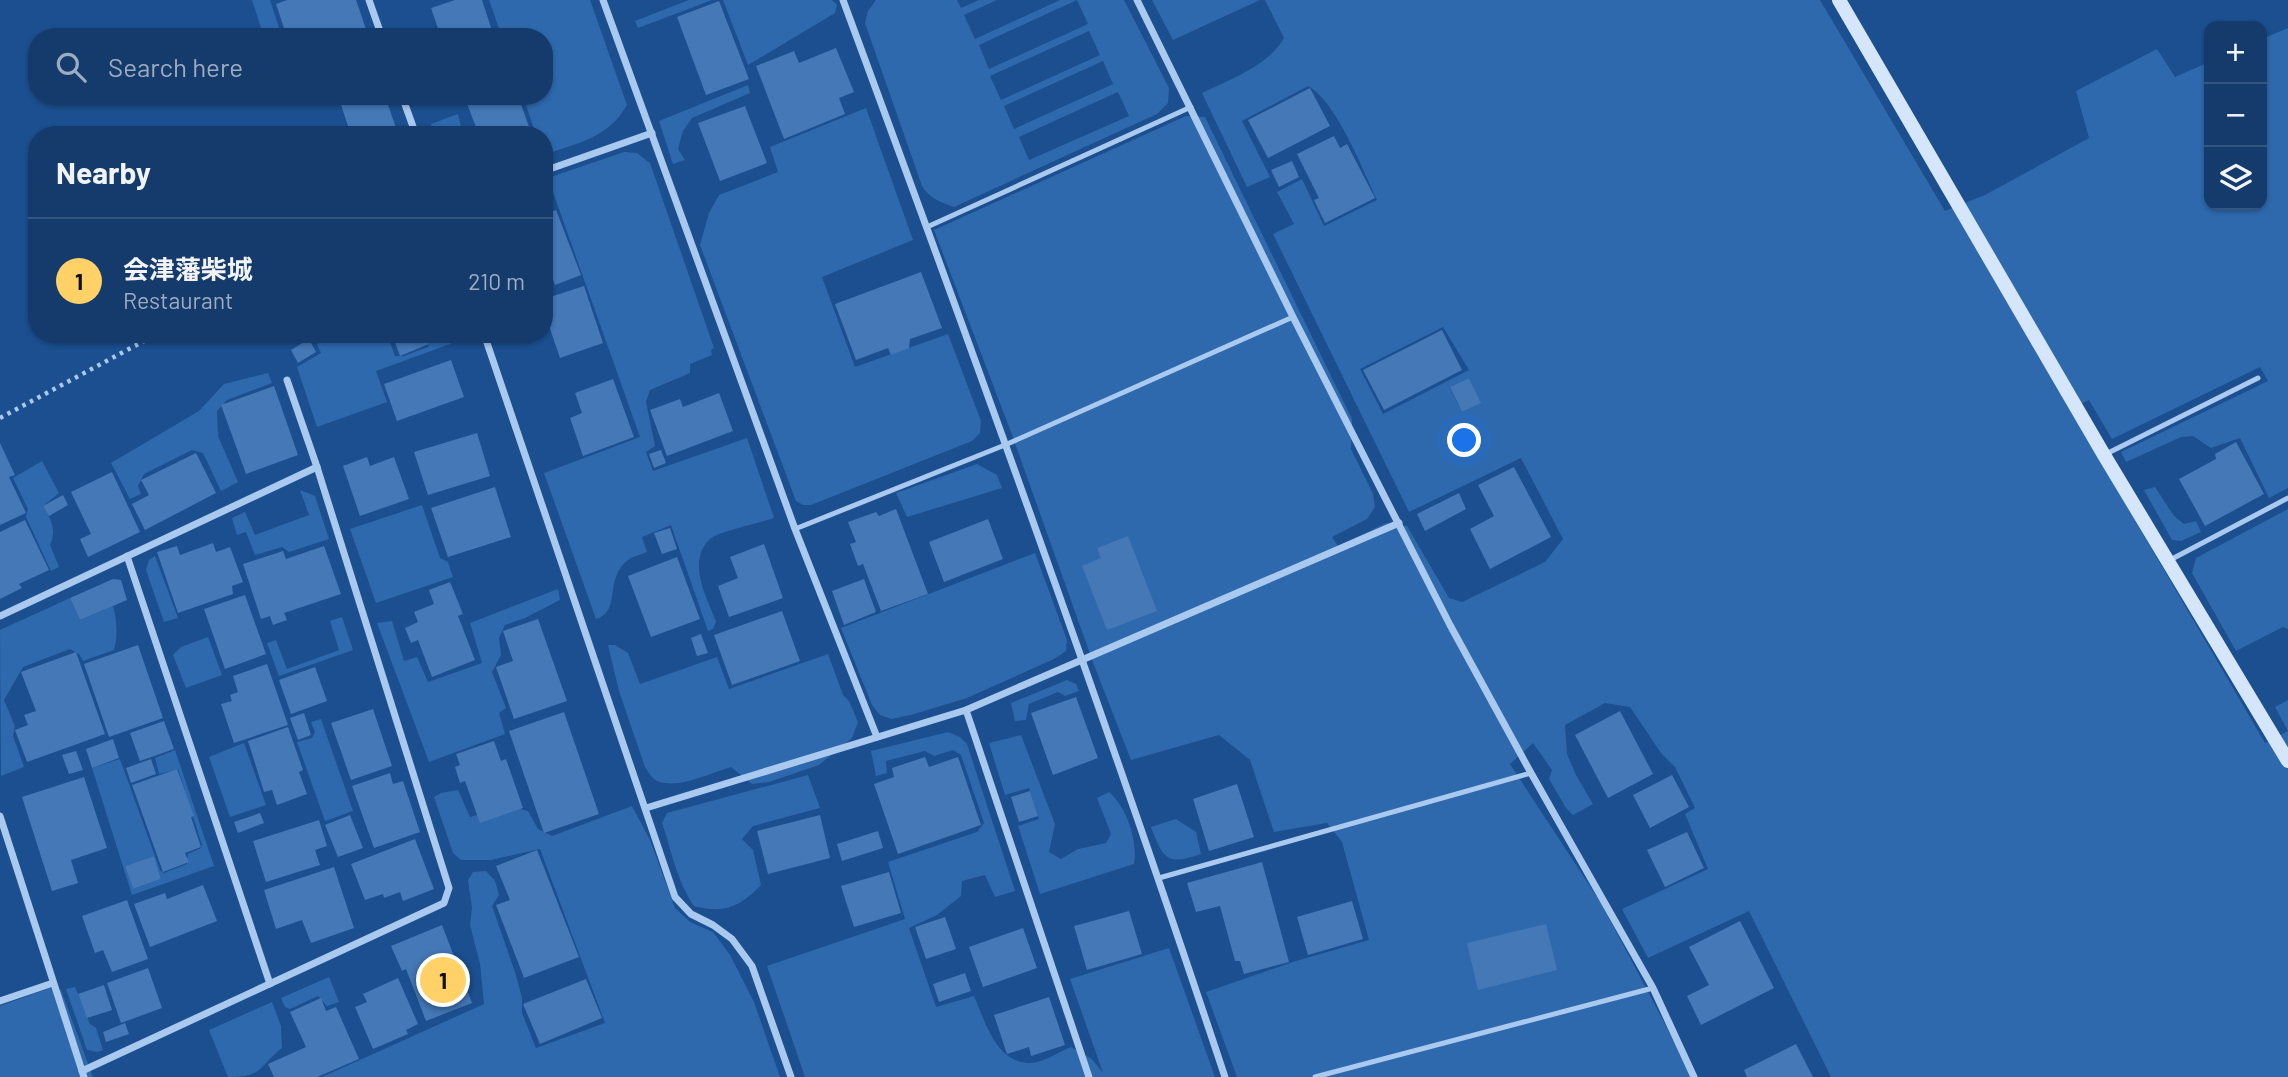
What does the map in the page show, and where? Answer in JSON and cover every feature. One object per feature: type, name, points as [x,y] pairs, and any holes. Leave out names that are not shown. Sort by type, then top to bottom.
[{"type":"street","points":[[369,0],[379,28]]},
{"type":"street","points":[[603,0],[795,528],[877,737]]},
{"type":"street","points":[[843,0],[927,227],[1159,878],[1225,1077]]},
{"type":"street","points":[[1137,0],[1293,317],[1399,523],[1531,773],[1653,988],[1694,1077]]},
{"type":"street","points":[[1839,0],[2104,454],[2288,761]]},
{"type":"street","points":[[405,105],[413,126]]},
{"type":"street","points":[[553,168],[652,133]]},
{"type":"street","points":[[488,343],[675,897],[691,914],[732,939],[752,966],[791,1077]]},
{"type":"street","points":[[0,816],[83,1074],[444,903],[450,888],[287,380]]},
{"type":"street","points":[[0,616],[317,467]]},
{"type":"street","points":[[646,808],[966,710],[1399,523]]},
{"type":"street","points":[[127,556],[270,985]]},
{"type":"street","points":[[966,710],[1089,1077]]},
{"type":"street","points":[[0,1001],[53,983]]},
{"type":"lane","points":[[927,227],[1191,107]]},
{"type":"lane","points":[[795,528],[1004,445],[1293,317]]},
{"type":"lane","points":[[2104,454],[2258,378]]},
{"type":"lane","points":[[2168,561],[2288,498]]},
{"type":"lane","points":[[1159,878],[1531,773]]},
{"type":"lane","points":[[1315,1077],[1653,988]]},
{"type":"path","points":[[0,418],[140,343]]},
{"type":"shaded area","points":[[252,0],[270,0],[279,28],[261,28]]},
{"type":"shaded area","points":[[489,0],[590,0],[627,105],[611,125],[601,132],[553,152],[553,126],[533,126],[526,105],[553,105],[553,28],[499,28]]},
{"type":"shaded area","points":[[689,0],[712,0],[638,28],[635,21]]},
{"type":"shaded area","points":[[723,0],[832,0],[837,5],[835,13],[748,65]]},
{"type":"shaded area","points":[[876,0],[957,0],[961,8],[979,0],[997,0],[964,15],[975,39],[1060,0],[1077,0],[1124,0],[1169,88],[1168,103],[1157,114],[954,207],[932,197],[922,186],[865,23],[868,11]],"holes":[[[1077,0],[1088,24],[989,69],[979,45]],[[1089,31],[1100,55],[1001,100],[990,76]],[[1103,61],[1113,84],[1014,129],[1004,106]],[[1118,92],[1129,116],[1029,160],[1019,137]]]},
{"type":"shaded area","points":[[1152,0],[1260,0],[1173,40]]},
{"type":"shaded area","points":[[1265,0],[1820,0],[1945,211],[1985,195],[2089,138],[2076,91],[2157,49],[2175,77],[2204,64],[2204,210],[2267,210],[2267,37],[2288,28],[2288,488],[2269,498],[2240,438],[2211,448],[2193,436],[2181,437],[2126,462],[2121,452],[2268,381],[2260,367],[2112,439],[2089,400],[2070,409],[2265,743],[2288,731],[2288,1077],[1831,1077],[1749,911],[1648,958],[1622,909],[1708,869],[1685,814],[1695,808],[1675,767],[1661,753],[1630,707],[1605,703],[1565,725],[1567,754],[1593,804],[1573,815],[1566,808],[1549,779],[1552,770],[1533,743],[1510,764],[1601,903],[1693,1077],[1237,1077],[1206,992],[1296,961],[1369,940],[1342,842],[1327,823],[1274,832],[1250,760],[1219,735],[1131,760],[934,230],[1186,116],[1205,117],[1352,419],[1351,449],[1373,494],[1375,507],[1367,519],[1332,537],[1338,546],[1386,523],[1407,526],[1449,598],[1462,602],[1545,562],[1563,539],[1521,458],[1409,512],[1273,234],[1294,224],[1277,192],[1302,179],[1324,226],[1377,200],[1356,155],[1329,106],[1308,86],[1242,121],[1270,177],[1247,187],[1202,93],[1259,64],[1284,38]],"holes":[[[1443,327],[1469,370],[1383,414],[1360,369]],[[1469,378],[1480,403],[1462,412],[1450,388]]]},
{"type":"shaded area","points":[[748,85],[750,93],[692,118],[683,131],[678,149],[685,160],[673,164],[659,121]]},
{"type":"shaded area","points":[[866,108],[913,240],[822,277],[855,367],[948,334],[981,421],[980,433],[972,441],[811,505],[803,505],[796,501],[700,245],[709,213],[719,195],[778,172],[770,147]]},
{"type":"shaded area","points":[[458,114],[461,126],[432,126]]},
{"type":"shaded area","points":[[624,152],[637,153],[650,163],[714,348],[711,350],[712,355],[690,364],[690,373],[650,390],[646,402],[655,446],[646,452],[653,471],[747,438],[774,518],[711,538],[704,547],[700,557],[700,579],[716,621],[713,629],[708,631],[671,525],[642,537],[647,552],[622,565],[614,583],[609,609],[596,619],[544,473],[640,437],[553,192],[553,176]]},
{"type":"shaded area","points":[[390,343],[395,356],[404,356],[428,347],[429,343],[453,343],[376,371],[387,402],[317,427],[297,367],[321,353],[317,344]]},
{"type":"shaded area","points":[[268,373],[272,383],[227,400],[217,411],[218,436],[238,482],[221,491],[203,453],[192,450],[144,474],[138,486],[141,494],[130,499],[111,463],[199,411],[224,384]]},
{"type":"shaded area","points":[[42,461],[59,493],[43,506],[52,525],[50,545],[59,567],[51,571],[26,517],[28,509],[13,478]]},
{"type":"shaded area","points":[[977,464],[997,475],[1002,488],[907,517],[896,493]]},
{"type":"shaded area","points":[[2155,487],[2174,516],[2184,524],[2196,521],[2201,532],[2181,541],[2172,540],[2144,490]]},
{"type":"shaded area","points":[[300,490],[315,496],[329,539],[289,552],[282,547],[255,555],[246,532],[237,535],[232,518],[245,512],[255,535],[309,515]]},
{"type":"shaded area","points":[[422,505],[440,558],[448,562],[453,577],[376,603],[350,529]]},
{"type":"shaded area","points":[[2288,509],[2288,629],[2283,627],[2236,651],[2192,573],[2196,558]]},
{"type":"shaded area","points":[[1035,553],[1067,640],[1066,651],[967,698],[891,719],[880,715],[872,705],[841,628]]},
{"type":"shaded area","points":[[155,556],[178,618],[164,622],[146,570],[149,560]]},
{"type":"shaded area","points":[[558,589],[560,600],[505,625],[499,638],[501,655],[492,672],[506,708],[499,713],[505,734],[429,762],[377,623],[392,621],[404,661],[417,657],[428,682],[482,663],[470,623]]},
{"type":"shaded area","points":[[70,598],[80,620],[113,606],[116,628],[114,650],[83,661],[80,655],[70,649],[23,667],[4,700],[15,726],[13,736],[24,767],[1,776],[0,630]]},
{"type":"shaded area","points":[[342,617],[353,650],[279,676],[267,643],[276,640],[287,669],[339,650],[330,621]]},
{"type":"shaded area","points":[[208,637],[222,675],[186,688],[173,655],[181,647]]},
{"type":"shaded area","points":[[608,645],[615,645],[628,653],[640,684],[717,657],[729,689],[828,654],[843,695],[849,701],[858,722],[852,738],[819,765],[769,782],[752,784],[731,767],[687,781],[660,782],[653,778],[645,767],[619,691]]},
{"type":"shaded area","points":[[1067,680],[1076,684],[1079,691],[1065,696],[1058,692],[1029,704],[1026,720],[1015,721],[1011,703]]},
{"type":"shaded area","points":[[2288,700],[2288,731],[2275,707]]},
{"type":"shaded area","points":[[321,719],[353,811],[325,821],[297,742],[312,738],[315,732],[311,722]]},
{"type":"shaded area","points":[[948,732],[960,737],[967,744],[1015,891],[995,897],[985,875],[962,881],[961,896],[937,915],[909,928],[936,1007],[974,996],[993,1039],[1008,1056],[1018,1061],[1035,1063],[1071,1047],[1092,1059],[1103,1073],[1070,979],[1169,948],[1215,1077],[805,1077],[767,966],[905,919],[888,862],[977,832],[984,823],[961,755],[953,750],[934,756],[925,751],[886,761],[887,773],[876,776],[871,751]]},
{"type":"shaded area","points":[[1021,735],[1055,824],[1049,852],[1061,859],[1078,849],[1106,843],[1111,834],[1097,798],[1109,792],[1121,806],[1130,825],[1134,864],[1040,894],[1018,826],[1039,819],[1029,788],[1005,795],[989,743]]},
{"type":"shaded area","points":[[244,743],[266,805],[230,817],[209,757]]},
{"type":"shaded area","points":[[175,750],[214,866],[132,895],[92,768],[120,759],[160,870],[164,873],[187,864],[188,854],[202,845],[178,769],[159,774],[155,758]],"holes":[[[154,856],[161,879],[133,889],[125,866]]]},
{"type":"shaded area","points":[[808,775],[820,808],[753,826],[742,839],[753,850],[761,885],[746,899],[731,907],[714,909],[694,906],[679,876],[662,823],[667,813]]},
{"type":"shaded area","points":[[458,790],[470,817],[509,806],[528,811],[538,829],[552,836],[632,806],[650,840],[675,908],[690,922],[713,932],[730,955],[754,1002],[780,1077],[322,1077],[484,1004],[480,964],[470,925],[472,908],[468,880],[473,872],[486,871],[495,881],[499,895],[492,906],[515,972],[522,998],[522,1013],[536,1048],[605,1023],[540,849],[491,860],[461,860],[453,853],[434,797]]},
{"type":"shaded area","points":[[1176,819],[1196,832],[1201,854],[1173,859],[1163,853],[1151,827]]},
{"type":"shaded area","points":[[329,977],[339,1002],[327,1006],[318,996],[290,1009],[285,1007],[281,998]]},
{"type":"shaded area","points":[[75,987],[90,1024],[96,1028],[103,1050],[87,1050],[66,989]]},
{"type":"shaded area","points":[[50,988],[61,990],[93,1077],[0,1077],[0,1006]]},
{"type":"shaded area","points":[[272,1002],[281,1026],[282,1048],[255,1073],[228,1077],[209,1030]]},
{"type":"building","points":[[287,0],[356,0],[366,28],[284,28],[276,4]]},
{"type":"building","points":[[455,0],[482,0],[491,28],[438,28],[431,8]]},
{"type":"building","points":[[719,1],[749,79],[706,95],[677,17]]},
{"type":"building","points":[[836,48],[854,92],[839,98],[845,114],[784,139],[756,66],[794,51],[799,63]]},
{"type":"building","points":[[1310,88],[1330,126],[1268,158],[1248,120]]},
{"type":"building","points":[[341,105],[388,105],[395,126],[348,126]]},
{"type":"building","points":[[467,105],[521,105],[529,126],[476,126]]},
{"type":"building","points":[[745,106],[767,163],[720,181],[698,123]]},
{"type":"building","points":[[1334,136],[1340,148],[1347,144],[1375,198],[1325,223],[1314,200],[1319,198],[1297,154]]},
{"type":"building","points":[[1292,161],[1299,177],[1279,187],[1271,170]]},
{"type":"building","points":[[556,210],[581,275],[555,285],[553,280],[553,211]]},
{"type":"building","points":[[921,272],[942,328],[910,339],[909,348],[891,355],[888,348],[856,360],[835,304]]},
{"type":"building","points":[[584,286],[603,343],[560,358],[553,337],[553,296]]},
{"type":"building","points":[[1442,330],[1462,370],[1384,410],[1363,370]]},
{"type":"building","points":[[302,343],[311,343],[316,352],[298,363],[291,350]]},
{"type":"building","points":[[395,343],[429,343],[429,344],[400,356]]},
{"type":"building","points":[[451,360],[464,397],[397,421],[384,384]]},
{"type":"building","points":[[1469,378],[1481,403],[1462,412],[1450,387]]},
{"type":"building","points":[[613,379],[634,437],[583,456],[570,418],[582,413],[575,393]]},
{"type":"building","points":[[274,386],[298,455],[246,474],[221,405]]},
{"type":"building","points":[[719,393],[733,431],[667,456],[650,410],[680,399],[683,407]]},
{"type":"building","points":[[477,433],[490,476],[428,495],[414,452]]},
{"type":"building","points":[[2236,442],[2264,494],[2205,526],[2179,479],[2216,459],[2215,454]]},
{"type":"building","points":[[0,443],[15,475],[9,477],[26,513],[0,525]]},
{"type":"building","points":[[661,450],[666,463],[654,468],[649,454]]},
{"type":"building","points":[[196,453],[216,493],[145,530],[132,504],[149,495],[141,480]]},
{"type":"building","points":[[367,457],[370,466],[394,457],[409,499],[360,516],[343,466]]},
{"type":"building","points":[[1514,467],[1551,537],[1490,569],[1470,529],[1494,516],[1478,485]]},
{"type":"building","points":[[112,472],[140,532],[88,557],[80,539],[91,534],[71,492]]},
{"type":"building","points":[[495,487],[511,537],[448,557],[431,508]]},
{"type":"building","points":[[1459,493],[1466,509],[1425,531],[1417,514]]},
{"type":"building","points":[[63,495],[68,505],[49,516],[43,506]]},
{"type":"building","points":[[896,509],[928,594],[881,611],[863,564],[858,566],[850,544],[856,542],[848,522],[876,512],[879,516]]},
{"type":"building","points":[[988,519],[1003,559],[944,582],[929,542]]},
{"type":"building","points":[[25,520],[49,570],[19,584],[22,588],[0,599],[0,532]]},
{"type":"building","points":[[670,528],[677,549],[662,554],[654,533]]},
{"type":"building","points":[[1128,536],[1157,611],[1107,630],[1082,566],[1101,558],[1097,548]]},
{"type":"building","points":[[213,543],[216,552],[230,547],[243,582],[232,586],[233,594],[178,613],[157,552],[177,546],[180,555]]},
{"type":"building","points":[[764,544],[783,598],[729,617],[718,586],[738,578],[730,557]]},
{"type":"building","points":[[324,546],[341,594],[284,613],[287,620],[273,625],[270,616],[261,619],[243,564],[283,551],[286,559]]},
{"type":"building","points":[[677,557],[700,619],[651,637],[628,576]]},
{"type":"building","points":[[113,579],[121,580],[127,600],[80,620],[70,598]]},
{"type":"building","points":[[864,579],[876,612],[844,625],[832,591]]},
{"type":"building","points":[[450,582],[463,614],[458,616],[475,660],[432,677],[418,640],[411,643],[405,628],[418,622],[414,612],[434,604],[429,590]]},
{"type":"building","points":[[245,595],[266,654],[225,669],[204,609]]},
{"type":"building","points":[[782,611],[800,661],[732,685],[714,635]]},
{"type":"building","points":[[538,619],[567,701],[514,719],[496,667],[513,661],[503,631]]},
{"type":"building","points":[[701,634],[708,653],[697,656],[691,638]]},
{"type":"building","points":[[138,645],[163,718],[109,737],[84,664]]},
{"type":"building","points":[[76,652],[105,734],[27,762],[15,730],[28,725],[24,715],[36,711],[21,672]]},
{"type":"building","points":[[267,664],[288,725],[234,743],[221,704],[232,701],[230,695],[238,692],[233,676]]},
{"type":"building","points":[[315,667],[327,701],[291,714],[279,680]]},
{"type":"building","points":[[1076,697],[1098,758],[1053,775],[1031,713]]},
{"type":"building","points":[[373,709],[392,766],[351,780],[331,723]]},
{"type":"building","points":[[1620,711],[1653,774],[1608,798],[1575,735]]},
{"type":"building","points":[[564,712],[599,814],[544,833],[509,731]]},
{"type":"building","points":[[304,713],[311,735],[298,740],[290,718]]},
{"type":"building","points":[[164,721],[174,749],[140,761],[130,733]]},
{"type":"building","points":[[288,727],[303,770],[299,772],[307,794],[277,805],[272,790],[264,792],[248,741]]},
{"type":"building","points":[[113,739],[119,758],[92,768],[86,749]]},
{"type":"building","points":[[494,741],[501,761],[506,759],[523,808],[480,823],[465,781],[460,783],[455,767],[460,765],[456,754]]},
{"type":"building","points":[[76,751],[83,770],[69,774],[62,755]]},
{"type":"building","points":[[925,757],[929,767],[958,757],[981,825],[898,854],[874,784],[894,777],[892,768]]},
{"type":"building","points":[[151,759],[156,774],[131,783],[126,768]]},
{"type":"building","points":[[177,769],[194,816],[191,817],[201,847],[185,853],[189,862],[163,872],[132,785]]},
{"type":"building","points":[[390,773],[393,784],[403,781],[420,832],[374,848],[352,786]]},
{"type":"building","points":[[1672,775],[1689,807],[1650,828],[1633,795]]},
{"type":"building","points":[[84,777],[107,848],[71,860],[78,883],[52,891],[22,797]]},
{"type":"building","points":[[1237,784],[1254,837],[1209,851],[1193,799]]},
{"type":"building","points":[[1030,791],[1038,816],[1019,822],[1011,797]]},
{"type":"building","points":[[260,813],[264,823],[238,833],[234,822]]},
{"type":"building","points":[[350,815],[363,848],[338,857],[325,825]]},
{"type":"building","points":[[820,815],[830,858],[768,874],[757,831]]},
{"type":"building","points":[[319,820],[327,846],[315,850],[320,865],[266,882],[253,841]]},
{"type":"building","points":[[878,831],[883,848],[842,861],[837,844]]},
{"type":"building","points":[[1687,832],[1704,868],[1665,887],[1647,850]]},
{"type":"building","points":[[415,839],[434,889],[403,901],[400,892],[384,898],[383,894],[365,900],[351,864]]},
{"type":"building","points":[[537,850],[579,957],[524,978],[496,905],[510,900],[496,866]]},
{"type":"building","points":[[154,856],[161,879],[133,889],[125,866]]},
{"type":"building","points":[[1262,862],[1289,962],[1244,974],[1240,961],[1235,961],[1220,906],[1196,912],[1187,883]]},
{"type":"building","points":[[334,867],[354,928],[311,943],[302,920],[276,929],[264,890]]},
{"type":"building","points":[[889,872],[901,913],[854,927],[841,886]]},
{"type":"building","points":[[203,885],[217,921],[150,947],[134,904],[165,893],[167,899]]},
{"type":"building","points":[[127,900],[148,959],[112,972],[103,950],[95,953],[82,916]]},
{"type":"building","points":[[1352,901],[1363,939],[1308,955],[1297,917]]},
{"type":"building","points":[[1129,911],[1142,954],[1087,970],[1074,926]]},
{"type":"building","points":[[945,917],[956,949],[926,959],[915,927]]},
{"type":"building","points":[[1740,921],[1774,988],[1701,1025],[1687,996],[1709,985],[1689,947]]},
{"type":"building","points":[[1546,924],[1557,970],[1478,990],[1467,943]]},
{"type":"building","points":[[442,925],[472,1003],[426,1021],[406,969],[402,971],[391,946]]},
{"type":"building","points":[[1023,928],[1037,968],[983,987],[969,947]]},
{"type":"building","points":[[148,968],[162,1008],[121,1023],[107,983]]},
{"type":"building","points":[[965,973],[971,991],[939,1002],[933,984]]},
{"type":"building","points":[[398,978],[418,1024],[406,1030],[408,1034],[373,1049],[355,1007],[367,1002],[363,994]]},
{"type":"building","points":[[586,979],[602,1018],[540,1044],[523,1004]]},
{"type":"building","points":[[104,985],[112,1010],[87,1018],[78,994]]},
{"type":"building","points":[[1049,997],[1065,1045],[1031,1056],[1029,1047],[1007,1054],[994,1015]]},
{"type":"building","points":[[321,998],[326,1011],[336,1007],[359,1059],[317,1077],[274,1077],[268,1064],[306,1047],[290,1012]]},
{"type":"building","points":[[125,1023],[129,1034],[106,1042],[103,1032]]},
{"type":"building","points":[[1796,1044],[1813,1077],[1747,1077],[1744,1070]]},
{"type":"place","name":"会津藩柴城","points":[[443,980]]}]
